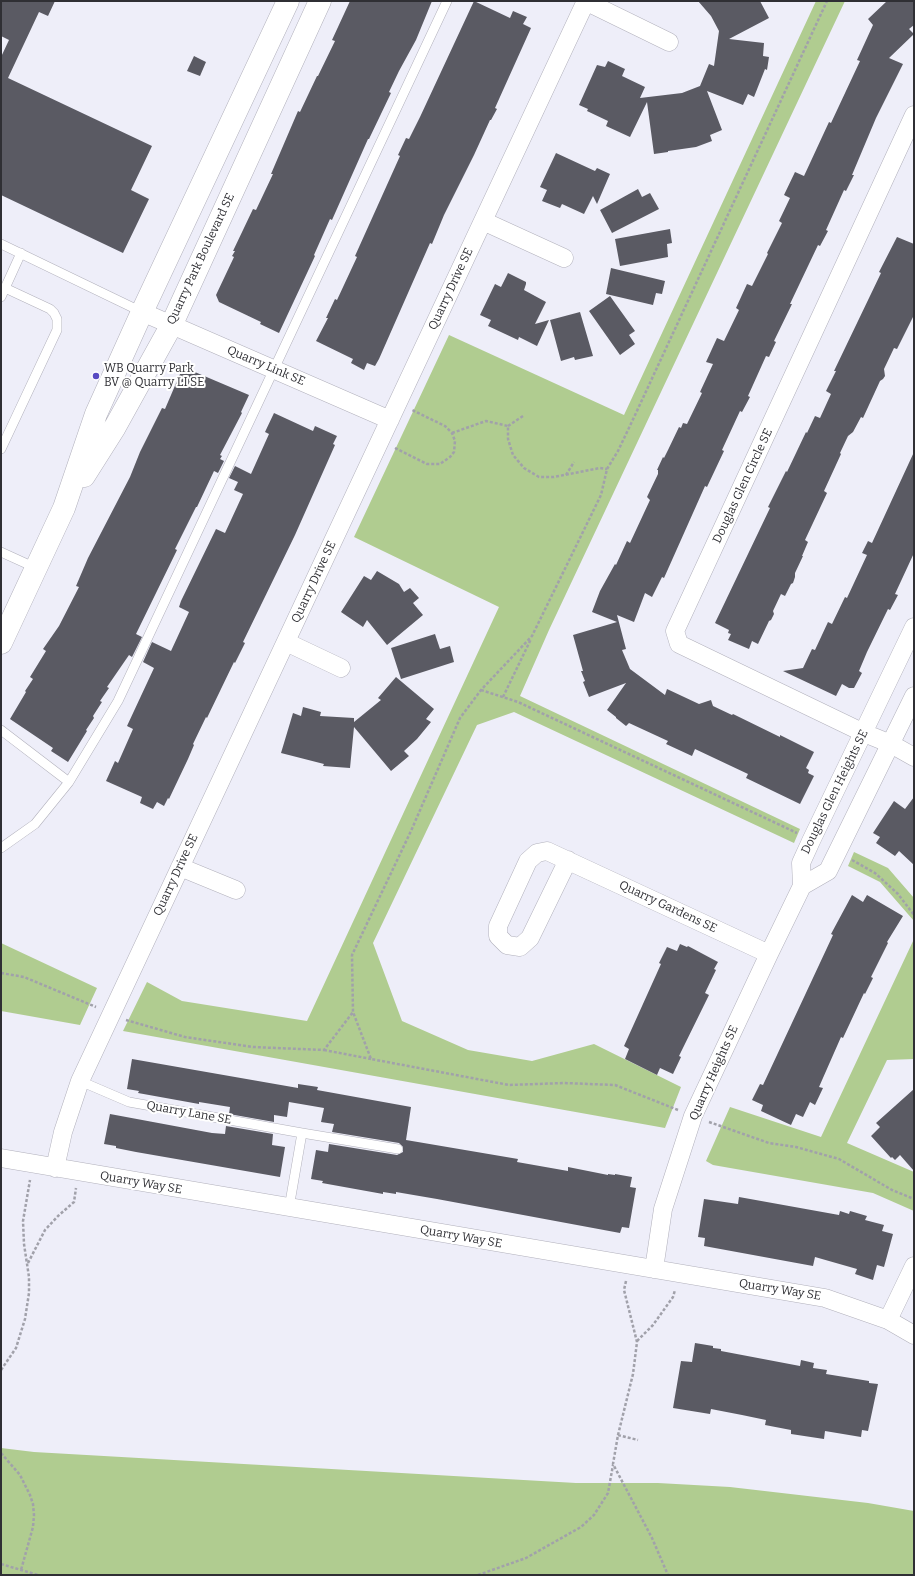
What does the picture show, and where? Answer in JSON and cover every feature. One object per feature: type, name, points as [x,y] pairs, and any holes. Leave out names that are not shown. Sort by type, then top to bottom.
[{"type":"street","name":"Quarry Park Boulevard SE","points":[[1,643],[64,508],[96,414],[142,312],[288,1]]},
{"type":"street","name":"Quarry Park Boulevard SE","points":[[64,508],[115,427],[171,326],[320,1]]},
{"type":"street","points":[[586,1],[669,42]]},
{"type":"street","name":"Quarry Drive SE","points":[[55,1168],[63,1132],[80,1081],[586,1]]},
{"type":"street","name":"Douglas Glen Circle SE","points":[[914,115],[675,631],[679,644],[864,733],[891,744],[914,757]]},
{"type":"street","points":[[483,221],[564,258]]},
{"type":"street","name":"Quarry Link SE","points":[[142,312],[171,326],[390,420]]},
{"type":"street","name":"Douglas Glen Heights SE","points":[[802,886],[801,863],[914,627]]},
{"type":"street","points":[[286,642],[341,668]]},
{"type":"street","points":[[802,886],[828,871],[914,696]]},
{"type":"street","name":"Quarry Gardens SE","points":[[568,860],[530,938],[520,947],[507,945],[498,936],[498,926],[528,861],[538,853],[547,850],[769,954]]},
{"type":"street","points":[[180,867],[236,890]]},
{"type":"street","name":"Quarry Heights SE","points":[[654,1269],[663,1209],[693,1116],[802,886]]},
{"type":"street","name":"Quarry Way SE","points":[[1,1158],[825,1298],[888,1320],[914,1335]]},
{"type":"street","points":[[888,1320],[914,1266]]},
{"type":"lane","points":[[1,848],[34,824],[69,782],[118,701],[275,370],[447,1]]},
{"type":"lane","points":[[1,244],[142,312]]},
{"type":"lane","points":[[1,297],[21,254]]},
{"type":"lane","points":[[1,449],[57,330],[54,314],[50,310],[5,288]]},
{"type":"lane","points":[[1,552],[36,568]]},
{"type":"lane","points":[[1,730],[69,782]]},
{"type":"lane","name":"Quarry Lane SE","points":[[80,1081],[129,1102],[398,1149]]},
{"type":"lane","points":[[289,1208],[302,1133]]},
{"type":"path","points":[[503,697],[601,494],[607,469],[618,451],[827,1]]},
{"type":"path","points":[[380,441],[427,464],[440,464],[454,452],[452,433],[445,426],[398,404]]},
{"type":"path","points":[[452,433],[486,421],[508,426],[523,416]]},
{"type":"path","points":[[508,426],[508,440],[512,455],[524,468],[539,477],[554,477],[600,468],[607,469]]},
{"type":"path","points":[[566,475],[574,462]]},
{"type":"path","points":[[371,1059],[353,1012],[352,955],[411,831],[460,718],[481,690],[532,636]]},
{"type":"path","points":[[481,690],[525,705],[811,841]]},
{"type":"path","points":[[837,852],[875,873],[898,894],[914,915]]},
{"type":"path","points":[[1,973],[24,977],[126,1020],[185,1037],[253,1047],[324,1050],[509,1085],[564,1083],[615,1085],[693,1116],[769,1143],[796,1147],[839,1159],[892,1190],[914,1199]]},
{"type":"path","points":[[324,1050],[353,1012]]},
{"type":"path","points":[[1,1370],[13,1354],[22,1331],[29,1293],[23,1221],[33,1164]]},
{"type":"path","points":[[27,1263],[45,1230],[74,1202],[79,1172]]},
{"type":"path","points":[[478,1575],[526,1558],[581,1527],[594,1515],[608,1493],[618,1435],[633,1374],[636,1342],[624,1290],[629,1265]]},
{"type":"path","points":[[636,1342],[653,1325],[673,1297],[678,1274]]},
{"type":"path","points":[[618,1435],[638,1440]]},
{"type":"path","points":[[1,1453],[20,1475],[30,1495],[34,1515],[33,1527],[21,1570]]},
{"type":"path","points":[[613,1464],[652,1538],[668,1575]]},
{"type":"path","points":[[1,1564],[38,1575]]},
{"type":"green space","points":[[816,1],[845,1],[549,630],[520,696],[800,829],[794,843],[514,712],[477,725],[373,943],[402,1021],[468,1050],[532,1061],[594,1044],[681,1087],[665,1128],[123,1031],[147,982],[182,1001],[307,1021],[499,607],[354,537],[449,335],[624,415]]},
{"type":"green space","points":[[854,852],[888,868],[914,898],[914,921],[880,882],[848,866]]},
{"type":"green space","points":[[914,939],[914,1059],[887,1060],[847,1143],[914,1172],[914,1211],[873,1193],[713,1165],[706,1161],[730,1107],[821,1137]]},
{"type":"green space","points":[[1,943],[97,988],[80,1025],[1,1011]]},
{"type":"green space","points":[[1,1448],[34,1452],[576,1483],[658,1483],[730,1487],[868,1503],[914,1511],[914,1575],[1,1575]]},
{"type":"building","points":[[1,1],[55,1],[48,16],[39,12],[8,78],[152,146],[131,190],[149,199],[123,253],[1,195],[1,57],[9,40],[1,36]]},
{"type":"building","points":[[350,1],[432,1],[416,40],[389,92],[391,93],[368,139],[332,220],[330,219],[314,255],[315,256],[279,333],[260,324],[261,322],[219,302],[216,295],[234,257],[232,256],[235,251],[233,251],[253,209],[256,210],[273,174],[271,174],[298,111],[300,112],[335,41],[332,40]]},
{"type":"building","points":[[474,1],[510,18],[513,11],[527,17],[523,24],[531,28],[495,108],[497,109],[490,120],[444,215],[432,244],[430,243],[379,359],[375,366],[367,363],[364,370],[351,363],[353,359],[316,341],[328,318],[326,318],[335,299],[337,300],[357,257],[355,256],[400,156],[398,155],[406,138],[409,139],[420,117]]},
{"type":"building","points":[[698,1],[760,1],[769,18],[729,39],[764,43],[763,56],[769,57],[767,70],[765,69],[754,97],[748,94],[743,105],[707,91],[722,130],[710,135],[712,141],[696,147],[654,154],[647,102],[630,137],[606,126],[608,121],[587,111],[588,109],[579,105],[597,65],[605,67],[608,61],[625,69],[622,76],[645,87],[640,98],[682,93],[700,86],[709,64],[714,66],[719,31],[711,16]]},
{"type":"building","points":[[887,1],[914,1],[914,25],[909,29],[914,34],[889,58],[903,64],[876,118],[852,175],[854,175],[846,191],[844,190],[826,230],[828,231],[820,246],[818,245],[790,304],[792,304],[774,341],[776,342],[769,357],[766,356],[748,396],[750,397],[742,412],[740,411],[722,450],[724,451],[707,487],[705,486],[664,578],[662,577],[652,597],[645,593],[634,622],[617,615],[626,649],[622,650],[630,669],[665,695],[667,689],[699,704],[711,700],[713,706],[780,737],[780,735],[814,752],[806,768],[809,770],[808,773],[814,776],[800,804],[746,778],[748,774],[695,749],[692,756],[666,744],[668,741],[629,723],[626,726],[607,710],[626,683],[589,697],[583,682],[585,681],[581,671],[583,671],[573,635],[617,622],[592,612],[600,591],[615,564],[616,565],[627,541],[630,543],[650,500],[647,497],[658,474],[657,470],[663,457],[664,458],[679,427],[681,428],[683,423],[687,424],[702,393],[700,392],[713,364],[706,362],[717,338],[724,341],[739,310],[736,308],[747,284],[752,286],[768,254],[767,253],[782,223],[779,221],[790,198],[784,195],[795,172],[804,176],[829,122],[831,123],[860,61],[857,60],[873,25],[868,19]]},
{"type":"building","points":[[194,56],[206,62],[200,76],[187,71]]},
{"type":"building","points":[[556,153],[595,171],[597,168],[610,174],[597,204],[593,196],[584,214],[562,204],[560,208],[542,201],[547,190],[540,187]]},
{"type":"building","points":[[638,189],[642,197],[650,193],[659,209],[612,233],[600,210]]},
{"type":"building","points":[[670,229],[672,243],[667,244],[668,257],[620,266],[615,239]]},
{"type":"building","points":[[897,237],[914,244],[914,315],[897,349],[894,348],[884,369],[885,376],[880,381],[863,418],[861,417],[853,432],[848,436],[840,453],[841,454],[824,491],[827,493],[805,540],[808,542],[795,573],[793,583],[785,596],[781,594],[773,611],[774,614],[758,644],[752,641],[749,649],[728,640],[731,634],[728,633],[729,630],[715,623],[786,471],[787,472],[815,416],[820,418],[831,394],[826,391],[836,371],[834,371],[881,273],[879,272]]},
{"type":"building","points":[[611,268],[665,281],[662,294],[656,293],[653,305],[606,294]]},
{"type":"building","points":[[508,273],[526,282],[524,290],[546,302],[535,324],[549,320],[537,346],[519,337],[518,340],[488,326],[491,320],[480,315],[495,284],[501,287]]},
{"type":"building","points":[[610,296],[635,331],[629,335],[635,344],[620,355],[589,311]]},
{"type":"building","points":[[580,312],[593,356],[575,360],[574,357],[561,361],[550,320]]},
{"type":"building","points":[[183,367],[249,395],[241,412],[242,413],[220,455],[222,456],[220,459],[224,461],[218,473],[214,471],[175,549],[177,550],[136,634],[142,637],[132,657],[129,655],[107,687],[109,688],[100,701],[102,702],[93,716],[94,718],[68,762],[51,751],[53,748],[10,719],[33,679],[30,677],[46,651],[43,649],[59,626],[79,587],[76,586],[88,558],[130,477],[140,452],[162,408],[165,409]]},
{"type":"building","points":[[274,413],[313,431],[315,426],[337,436],[333,444],[335,445],[295,535],[243,642],[245,643],[235,663],[234,662],[207,718],[206,717],[169,799],[168,798],[164,806],[157,802],[153,809],[140,803],[142,797],[106,781],[115,761],[118,763],[133,729],[127,726],[154,668],[143,662],[152,642],[171,651],[189,612],[179,607],[181,601],[216,529],[225,533],[243,494],[234,490],[238,482],[229,478],[235,466],[251,474],[269,434],[265,432]]},
{"type":"building","points":[[914,452],[914,553],[895,594],[898,595],[890,610],[888,609],[867,652],[859,671],[862,673],[854,688],[849,688],[842,684],[836,696],[783,671],[803,668],[812,649],[815,650],[828,622],[832,624],[845,597],[847,598],[867,555],[862,553],[868,541],[872,543]]},
{"type":"building","points":[[377,571],[399,584],[404,592],[410,588],[419,598],[413,603],[423,615],[387,645],[367,620],[363,627],[341,612],[364,576],[371,580]]},
{"type":"building","points":[[435,634],[440,649],[450,646],[454,662],[401,679],[391,648]]},
{"type":"building","points":[[396,677],[434,709],[426,719],[431,722],[417,739],[404,751],[409,756],[391,771],[354,727],[350,768],[323,766],[324,764],[281,753],[293,713],[301,716],[303,707],[321,712],[320,716],[354,718],[354,722],[381,700],[378,698]]},
{"type":"building","points":[[914,797],[914,865],[899,851],[895,856],[876,843],[880,837],[873,833],[894,801],[905,809]]},
{"type":"building","points":[[852,895],[863,902],[867,895],[903,916],[887,942],[888,943],[871,977],[873,978],[865,994],[864,993],[843,1038],[841,1037],[819,1087],[823,1088],[815,1105],[810,1102],[803,1117],[796,1114],[791,1125],[761,1111],[763,1105],[752,1100],[760,1084],[763,1085],[833,935],[831,934]]},
{"type":"building","points":[[680,944],[687,947],[688,946],[718,962],[714,969],[716,970],[705,993],[709,995],[679,1056],[681,1057],[673,1074],[660,1068],[657,1075],[625,1059],[629,1049],[624,1046],[661,964],[659,963],[667,947],[677,951]]},
{"type":"building","points":[[132,1059],[298,1088],[298,1084],[318,1087],[317,1090],[411,1107],[406,1140],[518,1159],[517,1162],[568,1171],[568,1167],[608,1175],[615,1174],[632,1177],[630,1187],[636,1188],[629,1228],[622,1227],[620,1233],[396,1192],[396,1194],[383,1192],[383,1194],[322,1183],[323,1181],[311,1179],[316,1150],[328,1152],[329,1144],[397,1155],[403,1152],[403,1147],[399,1143],[332,1132],[334,1124],[321,1122],[324,1108],[289,1102],[287,1117],[274,1115],[274,1122],[229,1114],[230,1107],[199,1102],[199,1104],[138,1093],[139,1091],[127,1089]]},
{"type":"building","points":[[914,1089],[914,1171],[900,1155],[895,1160],[892,1157],[891,1158],[871,1136],[880,1127],[876,1123]]},
{"type":"building","points":[[110,1114],[212,1133],[225,1134],[226,1126],[273,1134],[272,1145],[285,1147],[280,1177],[136,1152],[104,1144]]},
{"type":"building","points":[[739,1197],[839,1215],[840,1211],[849,1214],[850,1211],[867,1216],[865,1220],[884,1225],[882,1231],[893,1234],[884,1267],[877,1265],[873,1280],[855,1274],[857,1269],[815,1257],[813,1266],[704,1246],[705,1238],[698,1237],[704,1199],[738,1204]]},
{"type":"building","points":[[695,1343],[713,1346],[713,1348],[721,1349],[721,1351],[800,1366],[801,1360],[814,1363],[813,1368],[827,1370],[826,1374],[869,1381],[869,1383],[878,1384],[868,1431],[862,1430],[861,1437],[825,1431],[824,1439],[791,1434],[791,1430],[765,1425],[766,1420],[742,1415],[711,1409],[710,1414],[673,1408],[681,1361],[692,1362]]},
{"type":"place","name":"WB Quarry Park BV @ Quarry LI SE","points":[[96,376]]}]
